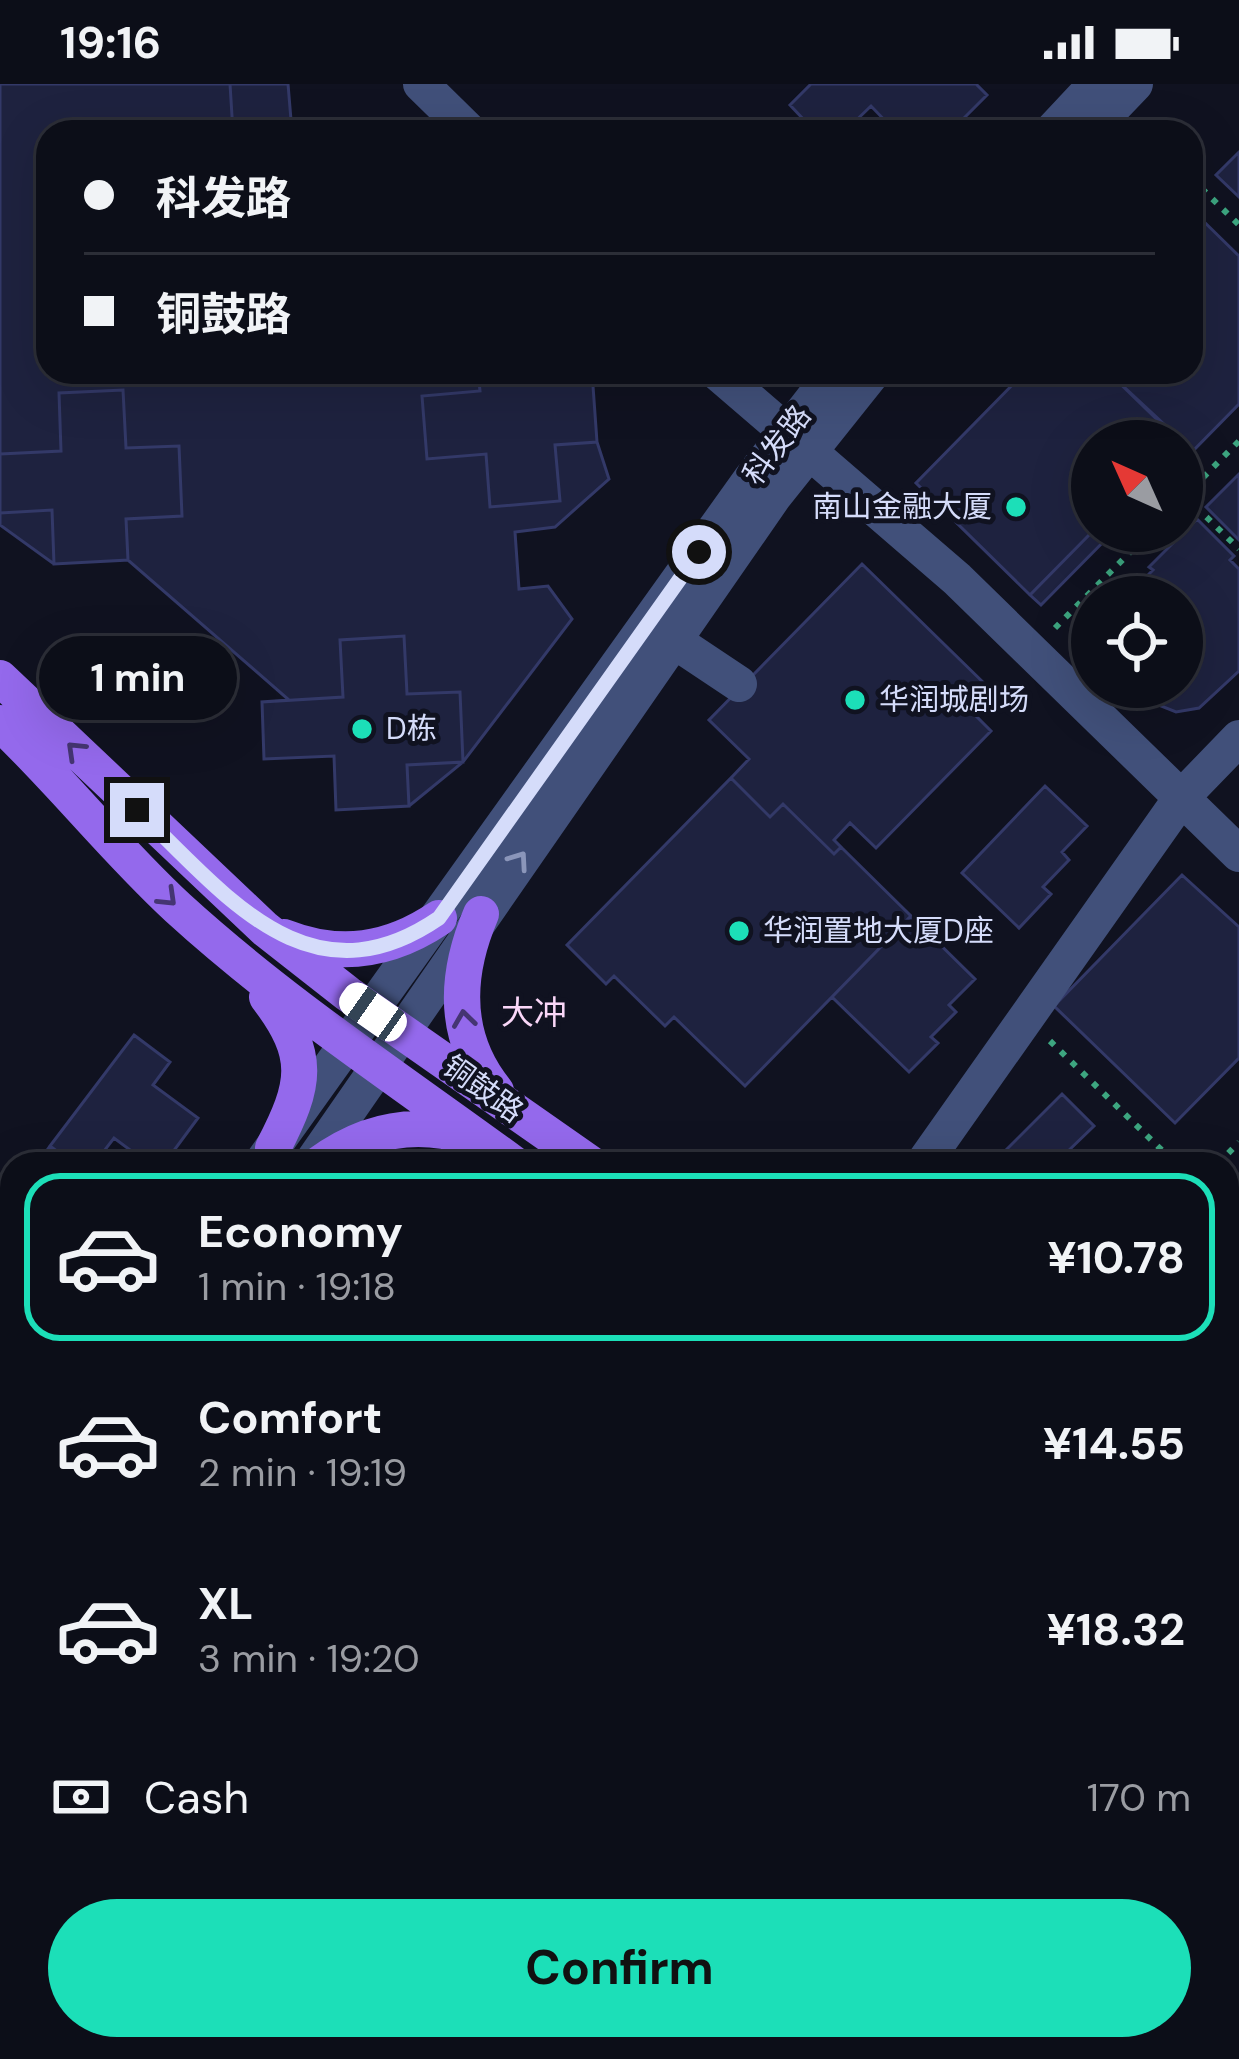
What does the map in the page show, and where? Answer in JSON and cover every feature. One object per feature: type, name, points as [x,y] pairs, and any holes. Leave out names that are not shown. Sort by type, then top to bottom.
[{"type":"main road","name":"铜鼓路","points":[[0,678],[265,929],[387,1022],[573,1152]]},
{"type":"main road","name":"铜鼓路","points":[[0,723],[175,905],[244,965],[497,1152]]},
{"type":"main road","points":[[481,914],[462,969],[463,1023],[477,1063],[514,1112]]},
{"type":"main road","points":[[265,929],[323,948],[371,950],[403,940],[439,918]]},
{"type":"main road","points":[[244,965],[292,1032],[299,1050],[292,1112],[269,1152]]},
{"type":"main road","points":[[337,1152],[391,1130],[428,1128],[483,1142]]},
{"type":"street","points":[[421,84],[458,120]]},
{"type":"street","points":[[1062,120],[1096,84]]},
{"type":"street","points":[[1100,120],[1135,84]]},
{"type":"street","points":[[731,384],[957,579],[1239,854]]},
{"type":"street","name":"科发路","points":[[271,1152],[364,1055],[481,914],[673,640],[827,384]]},
{"type":"street","name":"科发路","points":[[387,1022],[439,918],[796,441],[860,384]]},
{"type":"street","points":[[673,640],[739,684]]},
{"type":"street","points":[[932,1152],[1181,797],[1239,738]]},
{"type":"street","name":"科发路","points":[[320,1152],[364,1055]]},
{"type":"path","points":[[1203,190],[1239,225]]},
{"type":"path","points":[[1203,478],[1239,441]]},
{"type":"path","points":[[1203,515],[1239,549]]},
{"type":"path","points":[[1032,652],[1130,552]]},
{"type":"path","points":[[1027,1019],[1164,1152]]},
{"type":"building","points":[[0,84],[288,84],[291,120],[36,120],[36,384],[593,384],[597,442],[609,479],[555,527],[515,532],[519,589],[548,586],[572,619],[463,762],[409,806],[336,810],[334,756],[264,759],[262,702],[289,700],[128,560],[54,564],[0,525]]},
{"type":"building","points":[[230,84],[288,84],[291,120],[232,120]]},
{"type":"building","points":[[811,84],[976,84],[987,95],[962,120],[884,120],[871,106],[856,120],[804,120],[790,105]]},
{"type":"building","points":[[1239,152],[1239,197],[1216,175]]},
{"type":"building","points":[[1203,221],[1239,256],[1239,404],[1203,441],[1203,420],[1159,420],[1121,384],[1203,384]]},
{"type":"building","points":[[479,384],[593,384],[597,442],[555,445],[560,501],[490,507],[486,454],[427,459],[422,396],[480,391]]},
{"type":"building","name":"南山金融大厦","points":[[1013,384],[1120,384],[1157,420],[1071,420],[1072,552],[1030,595],[916,483]]},
{"type":"building","points":[[123,390],[126,448],[179,446],[182,516],[126,519],[128,560],[54,564],[52,510],[0,513],[0,454],[61,451],[59,393]]},
{"type":"building","points":[[1239,474],[1239,540],[1206,507]]},
{"type":"building","points":[[1203,525],[1234,556],[1230,560],[1239,569],[1239,671],[1203,704],[1203,576],[1147,576],[1153,570],[1149,567],[1164,552],[1203,552]]},
{"type":"building","points":[[1072,552],[1093,552],[1041,605],[1030,595]]},
{"type":"building","name":"华润城剧场","points":[[862,564],[991,690],[971,711],[991,731],[876,848],[850,823],[834,840],[841,847],[834,854],[783,804],[770,817],[731,778],[749,759],[709,720]]},
{"type":"building","name":"D栋","points":[[404,636],[407,694],[460,692],[463,762],[407,765],[409,806],[336,810],[334,756],[264,759],[262,702],[343,697],[340,640]]},
{"type":"building","name":"华润置地大厦D座","points":[[731,778],[770,817],[783,804],[834,854],[841,847],[911,916],[745,1086],[674,1017],[665,1026],[614,976],[606,984],[567,945]]},
{"type":"building","points":[[1045,786],[1087,826],[1062,852],[1069,860],[1043,887],[1051,894],[1019,928],[962,873]]},
{"type":"building","points":[[1182,875],[1239,927],[1239,1058],[1175,1123],[1054,1006]]},
{"type":"building","points":[[911,916],[975,979],[949,1005],[956,1012],[931,1037],[938,1043],[909,1072],[832,997]]},
{"type":"building","points":[[134,1035],[170,1062],[153,1085],[198,1118],[173,1152],[133,1152],[114,1138],[103,1152],[58,1152],[50,1146]]},
{"type":"building","points":[[1062,1094],[1094,1126],[1067,1152],[1004,1152]]},
{"type":"place","name":"南山金融大厦","points":[[1016,507]]},
{"type":"place","name":"华润城剧场","points":[[855,700]]},
{"type":"place","name":"D栋","points":[[362,729]]},
{"type":"place","name":"华润置地大厦D座","points":[[739,931]]},
{"type":"district","name":"大冲","points":[[534,1012]]},
{"type":"route","points":[[137,810],[265,929],[298,942],[349,951],[403,940],[439,918],[699,552]]}]
